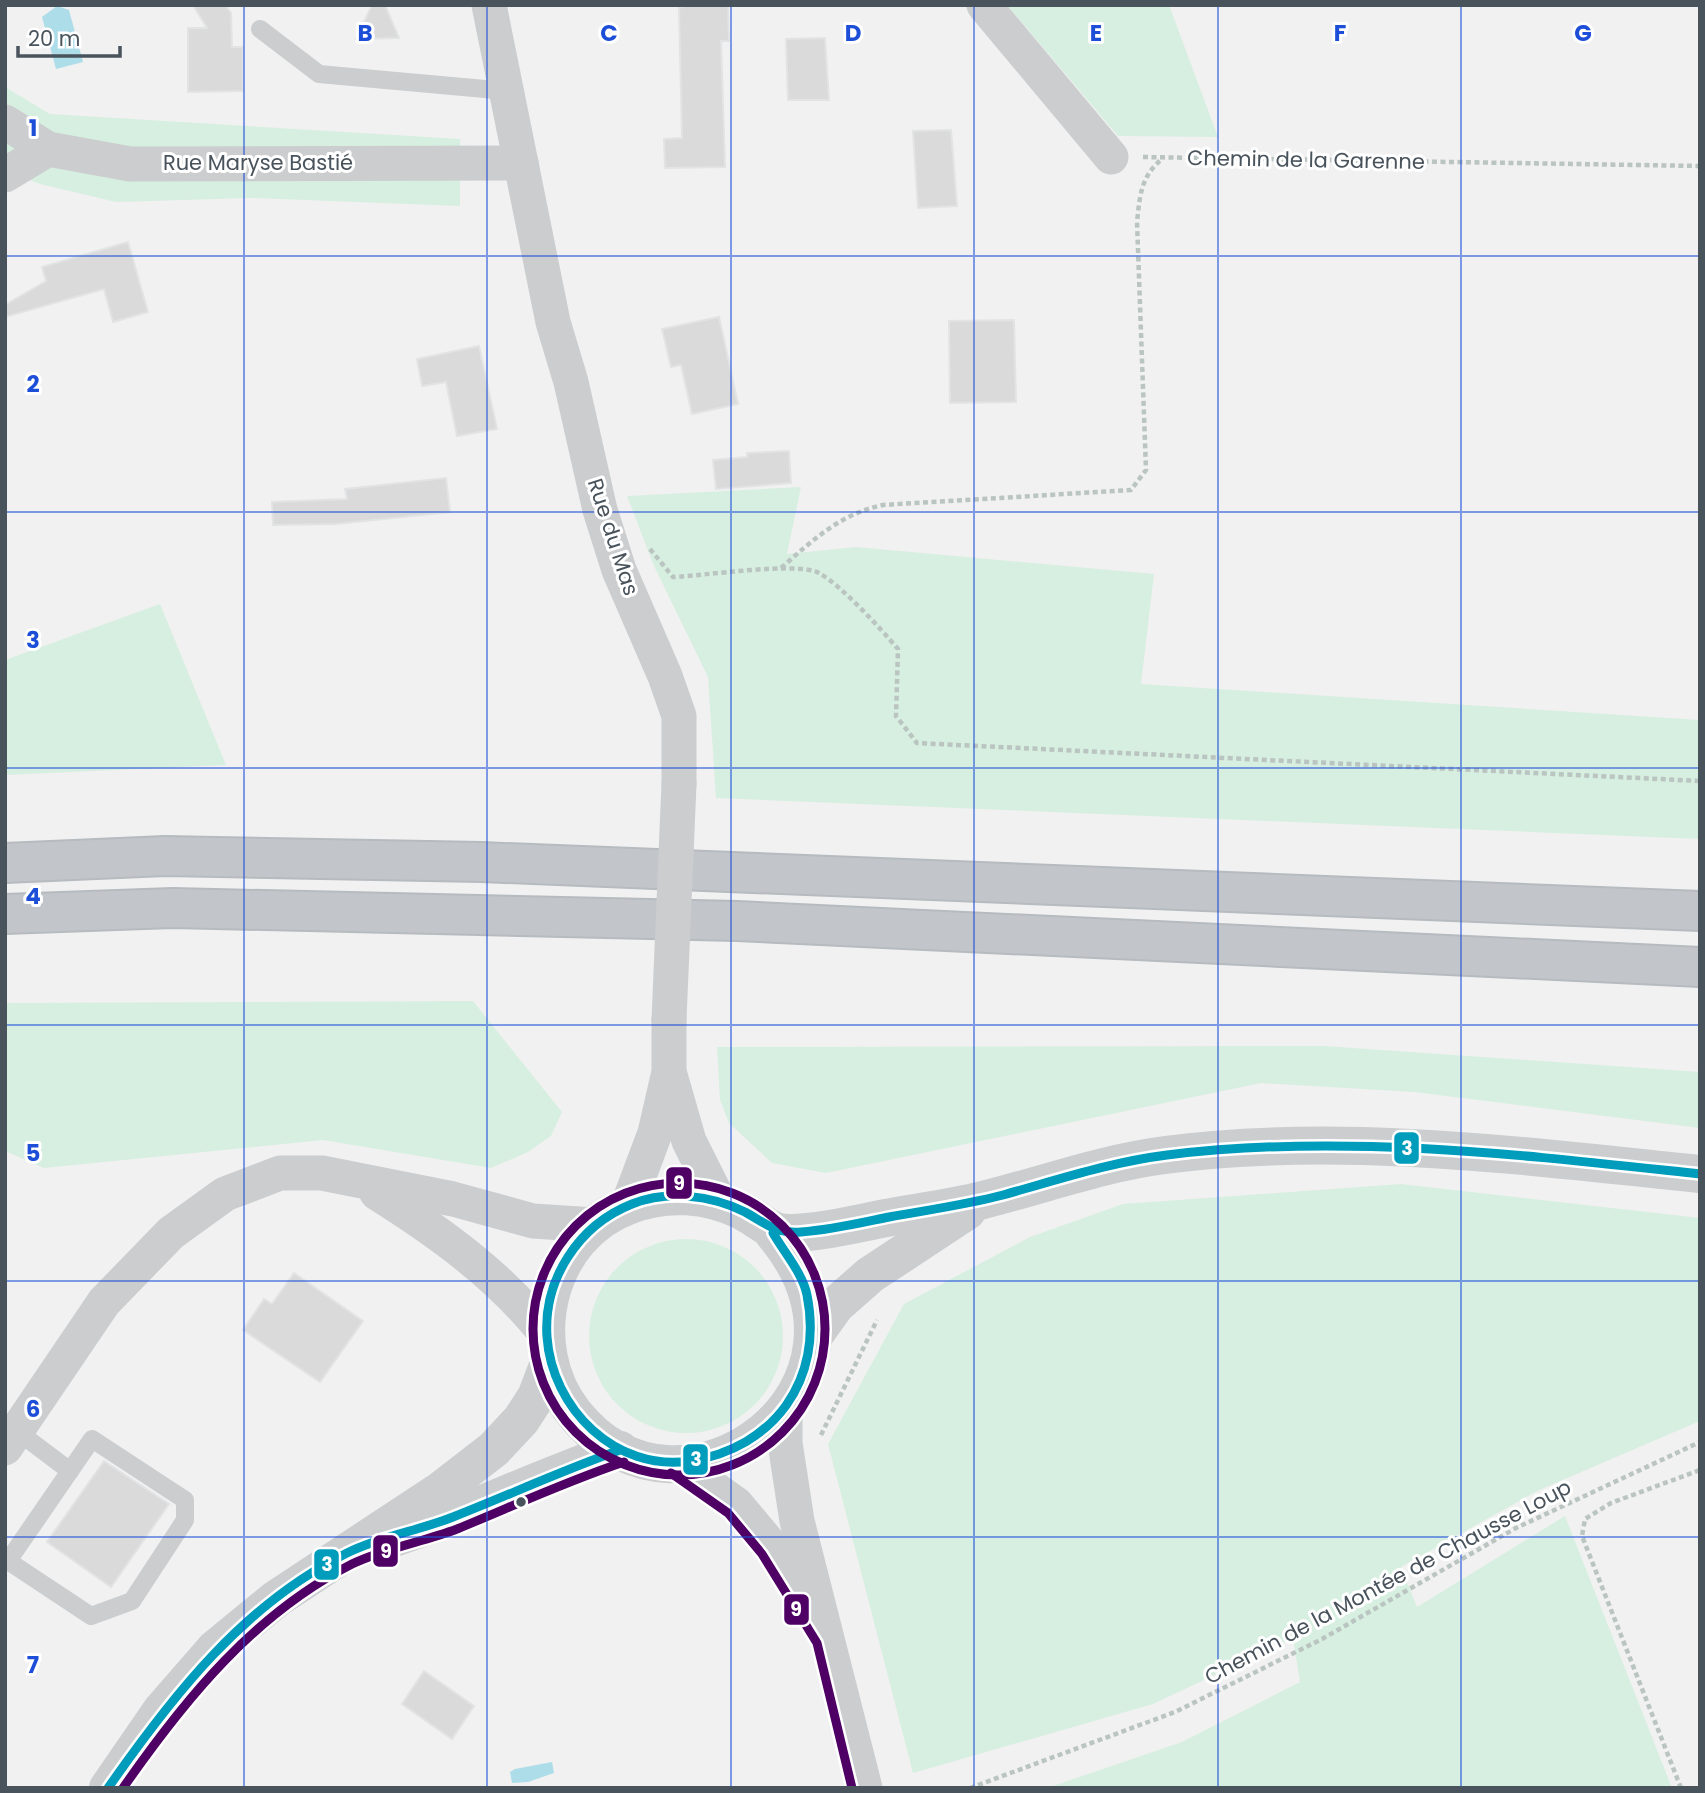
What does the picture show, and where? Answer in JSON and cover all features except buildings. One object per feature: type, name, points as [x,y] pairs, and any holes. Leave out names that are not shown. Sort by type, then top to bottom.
[{"type":"highway","points":[[5,863],[165,856],[481,862],[1700,911]]},
{"type":"highway","points":[[5,914],[173,908],[737,921],[1700,967]]},
{"type":"street","name":"Rue du Mas","points":[[489,5],[553,322],[571,382],[600,510],[619,570],[666,676],[679,716],[679,784],[669,1020],[670,1072],[689,1141],[719,1201]]},
{"type":"street","points":[[984,5],[1111,157]]},
{"type":"street","name":"Rue Maryse Bastié","points":[[5,122],[48,149],[130,164],[521,163]]},
{"type":"street","points":[[5,176],[48,149]]},
{"type":"street","name":"Rue du Mas","points":[[628,1205],[655,1133],[670,1072]]},
{"type":"street","points":[[773,1233],[807,1232],[980,1201],[1158,1156],[1235,1146],[1393,1147],[1700,1174]]},
{"type":"street","points":[[11,1439],[104,1302],[171,1233],[225,1194],[280,1173],[322,1173],[453,1199],[533,1222],[595,1225]]},
{"type":"street","points":[[108,1788],[161,1711],[215,1649],[276,1599],[441,1490],[494,1449],[529,1408],[547,1348],[548,1302],[558,1273],[573,1247],[595,1225],[628,1205],[658,1197],[689,1195],[719,1201],[748,1214],[773,1233],[791,1254],[804,1280],[812,1308],[813,1337],[809,1364],[799,1390],[785,1412],[763,1434],[737,1450],[708,1460],[678,1463],[648,1460],[620,1450],[595,1434],[575,1414],[559,1390],[547,1348],[522,1304],[435,1229],[362,1183]]},
{"type":"street","points":[[813,1337],[836,1305],[870,1275],[980,1201]]},
{"type":"street","points":[[785,1412],[785,1443],[797,1521],[865,1788]]},
{"type":"street","points":[[349,1552],[449,1519],[560,1470],[620,1450]]},
{"type":"street","points":[[678,1463],[736,1504],[772,1547],[828,1638]]},
{"type":"lane","points":[[260,29],[319,74],[507,91]]},
{"type":"lane","points":[[11,1439],[70,1471]]},
{"type":"lane","points":[[92,1439],[185,1500],[185,1520],[132,1601],[91,1616],[8,1561],[70,1471],[92,1439]]},
{"type":"path","name":"Chemin de la Garenne","points":[[1111,157],[1700,166]]},
{"type":"path","points":[[781,568],[831,525],[860,510],[883,505],[1131,490],[1146,470],[1137,222],[1141,184],[1149,169],[1163,158]]},
{"type":"path","points":[[648,547],[673,577],[799,566],[819,572],[874,622],[898,649],[896,716],[917,743],[1700,781]]},
{"type":"path","points":[[815,1447],[884,1306],[870,1275]]},
{"type":"path","name":"Chemin de la Montée de Chausse Loup","points":[[970,1788],[1175,1712],[1322,1639],[1516,1528],[1700,1441]]},
{"type":"path","points":[[1681,1788],[1582,1536],[1585,1519],[1611,1503],[1700,1470]]},
{"type":"green space","points":[[1007,5],[1169,5],[1218,137],[1118,136]]},
{"type":"green space","points":[[5,87],[50,114],[460,139],[460,206],[251,198],[116,202],[40,184],[5,171]]},
{"type":"green space","points":[[801,487],[787,554],[856,547],[1154,574],[1141,684],[1700,720],[1700,839],[716,798],[708,677],[654,566],[627,496]]},
{"type":"green space","points":[[160,604],[226,765],[5,775],[5,660]]},
{"type":"green space","points":[[473,1001],[562,1112],[551,1136],[528,1152],[491,1168],[323,1140],[44,1168],[5,1151],[5,1003]]},
{"type":"green space","points":[[1324,1046],[1700,1072],[1700,1128],[1414,1092],[1261,1083],[826,1173],[772,1163],[729,1123],[720,1100],[717,1047]]},
{"type":"green space","points":[[1401,1184],[1700,1218],[1700,1421],[1537,1491],[1401,1567],[1417,1607],[1565,1516],[1672,1788],[1047,1788],[1182,1742],[1300,1682],[1293,1638],[1153,1704],[913,1773],[828,1444],[904,1304],[1030,1237],[1123,1204]]},
{"type":"green space","points":[[686,1239],[723,1246],[755,1267],[776,1299],[783,1336],[776,1373],[755,1405],[723,1426],[686,1433],[649,1426],[617,1405],[596,1373],[589,1336],[596,1299],[617,1267],[649,1246]]},
{"type":"water","points":[[57,6],[69,10],[83,62],[56,69],[42,17]]},
{"type":"water","points":[[552,1762],[554,1773],[528,1782],[512,1783],[510,1772],[515,1769]]},
{"type":"transit line","name":"3","points":[[773,1233],[805,1287],[810,1326],[808,1355],[800,1381],[786,1405],[768,1425],[746,1442],[720,1454],[690,1461],[663,1462],[637,1456],[613,1445],[592,1430],[561,1388],[552,1363],[547,1337],[551,1295],[558,1275],[581,1240],[613,1213],[646,1200],[675,1196],[704,1198],[732,1206],[778,1229],[801,1232],[974,1202],[1146,1158],[1233,1149],[1300,1146],[1434,1149],[1700,1174]]},
{"type":"transit line","name":"9","points":[[679,1183],[721,1189],[748,1200],[772,1216],[792,1236],[808,1260],[819,1287],[825,1329],[819,1371],[808,1398],[792,1422],[772,1442],[748,1458],[721,1469],[679,1475],[637,1469],[610,1458],[586,1442],[566,1422],[550,1398],[539,1371],[533,1329],[539,1287],[550,1260],[566,1236],[586,1216],[610,1200],[637,1189],[679,1183]]},
{"type":"transit line","name":"3","points":[[108,1788],[158,1719],[213,1655],[275,1598],[310,1574],[360,1547],[453,1517],[620,1450]]},
{"type":"transit line","name":"9","points":[[123,1788],[171,1722],[224,1661],[253,1633],[317,1584],[365,1558],[457,1529],[561,1485],[624,1462]]},
{"type":"transit line","name":"9","points":[[671,1473],[728,1513],[762,1554],[817,1643],[852,1788]]}]
